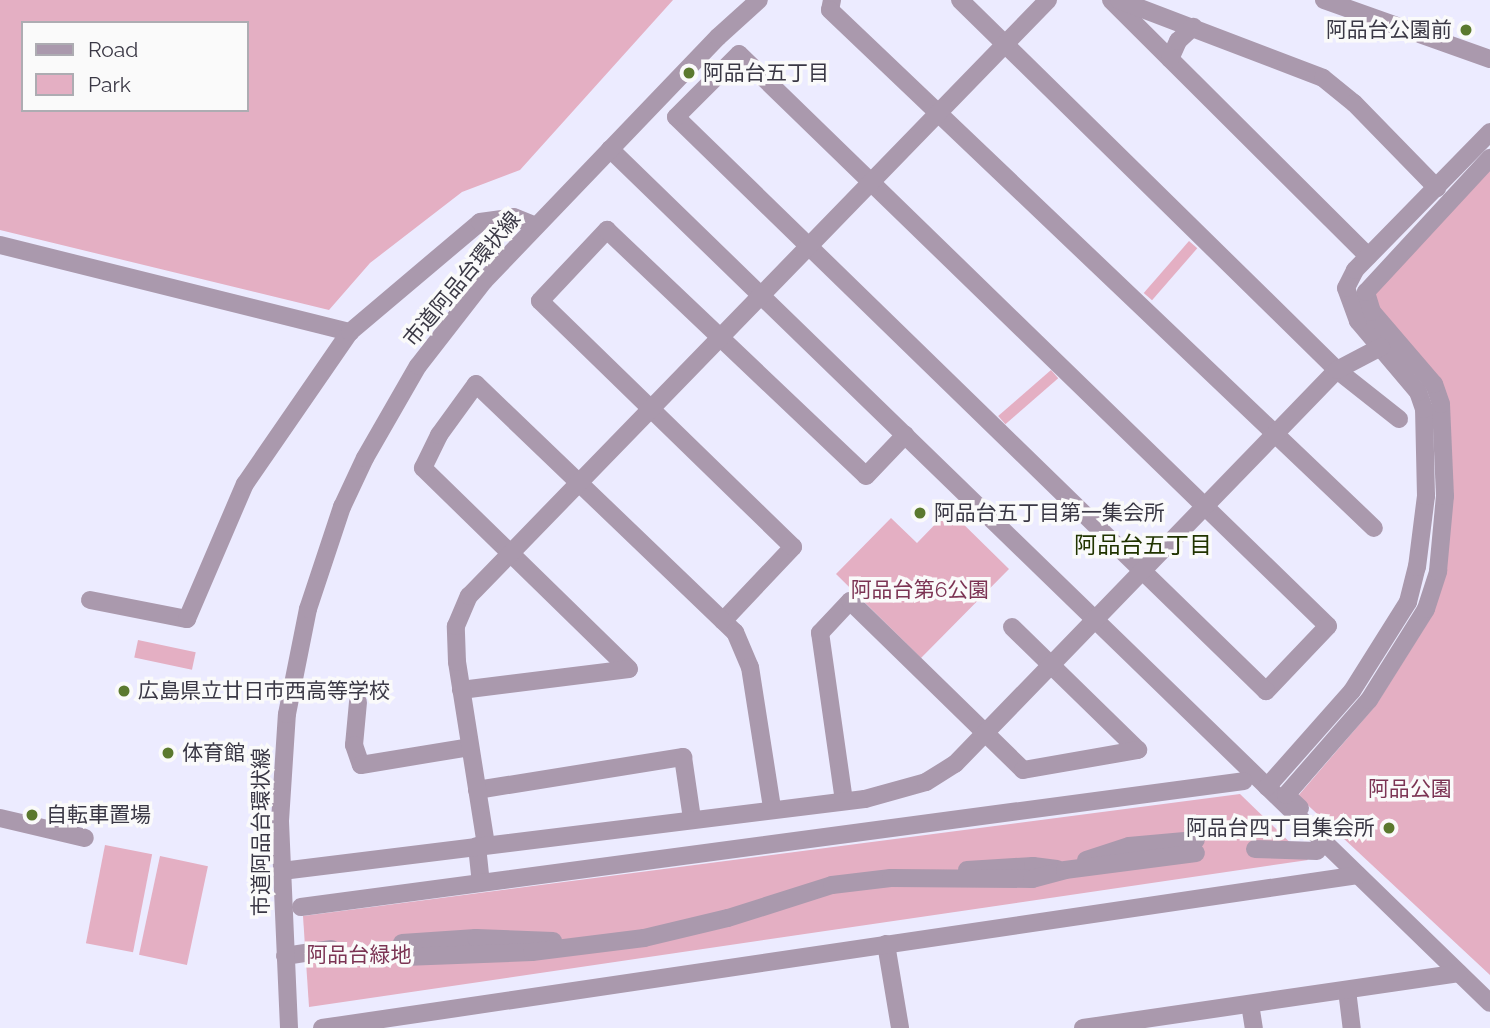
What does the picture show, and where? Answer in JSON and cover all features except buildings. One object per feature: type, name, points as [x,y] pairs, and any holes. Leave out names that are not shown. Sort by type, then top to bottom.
[{"type":"street","name":"市道阿品台環状線","points":[[289,1028],[282,871],[282,767],[296,661],[308,609],[342,507],[365,458],[418,366],[484,281],[610,149],[759,0]]},
{"type":"street","points":[[832,0],[830,10],[1374,528]]},
{"type":"street","points":[[960,0],[1337,370],[1399,419]]},
{"type":"street","points":[[481,882],[482,846],[477,790],[461,690],[456,626],[469,596],[1003,42],[1048,0]]},
{"type":"street","points":[[1111,0],[1368,257]]},
{"type":"street","points":[[1119,0],[1322,78],[1354,103],[1437,188]]},
{"type":"street","points":[[1324,0],[1490,59]]},
{"type":"street","points":[[1170,59],[1178,41],[1193,27]]},
{"type":"street","points":[[739,54],[1328,626],[1266,691],[807,245],[676,117],[739,54]]},
{"type":"street","points":[[1267,787],[1352,691],[1408,602],[1417,567],[1426,496],[1424,409],[1419,392],[1358,321],[1346,288],[1368,257],[1490,132]]},
{"type":"street","points":[[610,149],[1490,1003]]},
{"type":"street","points":[[1490,158],[1371,281],[1366,292],[1373,312],[1434,384],[1441,404],[1445,496],[1438,571],[1426,609],[1369,700],[1299,788],[1286,795],[1490,987]]},
{"type":"street","points":[[90,600],[187,619],[245,484],[350,332],[480,222],[514,217],[536,226]]},
{"type":"street","points":[[723,621],[793,547],[540,301],[607,230],[866,476],[905,435]]},
{"type":"street","points":[[0,245],[350,332]]},
{"type":"street","points":[[282,871],[844,801],[926,782],[955,764],[1337,370],[1381,346]]},
{"type":"street","points":[[461,690],[629,669],[423,468],[439,435],[476,384],[735,632],[750,667],[772,808]]},
{"type":"street","points":[[844,801],[820,633],[850,601],[1023,770],[1138,750],[1012,627]]},
{"type":"street","points":[[358,702],[354,745],[361,765],[471,747]]},
{"type":"street","points":[[477,790],[683,757],[692,819]]},
{"type":"street","points":[[301,906],[1244,782]]},
{"type":"street","points":[[0,818],[85,838]]},
{"type":"street","points":[[403,950],[531,952],[612,943],[728,918],[832,885],[933,878],[1032,879],[1065,870],[1196,846]]},
{"type":"street","points":[[1255,849],[1317,851]]},
{"type":"street","points":[[322,1028],[358,1025],[1357,875]]},
{"type":"street","points":[[886,944],[900,1028]]},
{"type":"street","points":[[285,956],[331,949]]},
{"type":"street","points":[[1083,1028],[1154,1023],[1250,1004],[1459,974]]},
{"type":"street","points":[[1347,990],[1352,1028]]},
{"type":"street","points":[[1250,1004],[1254,1028]]},
{"type":"green space","points":[[0,0],[673,0],[520,170],[462,192],[370,263],[329,310],[0,230]]},
{"type":"green space","name":"阿品公園","points":[[1490,167],[1490,975],[1298,796],[1376,705],[1433,614],[1446,573],[1453,495],[1441,380],[1379,308],[1374,294]]},
{"type":"green space","points":[[1189,241],[1197,248],[1152,300],[1144,293]]},
{"type":"green space","points":[[1051,370],[1058,378],[1005,424],[998,416]]},
{"type":"green space","name":"阿品台第6公園","points":[[949,510],[1009,569],[921,658],[836,574],[891,518],[917,543]]},
{"type":"green space","points":[[138,640],[196,652],[192,670],[134,658]]},
{"type":"green space","name":"阿品台緑地","points":[[1240,794],[1308,860],[309,1007],[303,916]]},
{"type":"green space","points":[[105,845],[152,854],[133,952],[86,943]]},
{"type":"green space","points":[[160,856],[208,866],[187,965],[139,955]]},
{"type":"place","name":"阿品台公園前","points":[[1466,30]]},
{"type":"place","name":"阿品台五丁目","points":[[689,73]]},
{"type":"place","name":"阿品台五丁目第一集会所","points":[[920,513]]},
{"type":"place","name":"広島県立廿日市西高等学校","points":[[124,691]]},
{"type":"place","name":"体育館","points":[[168,753]]},
{"type":"place","name":"自転車置場","points":[[32,815]]},
{"type":"place","name":"阿品台四丁目集会所","points":[[1389,828]]},
{"type":"district","name":"阿品台五丁目","points":[[1143,545]]}]
